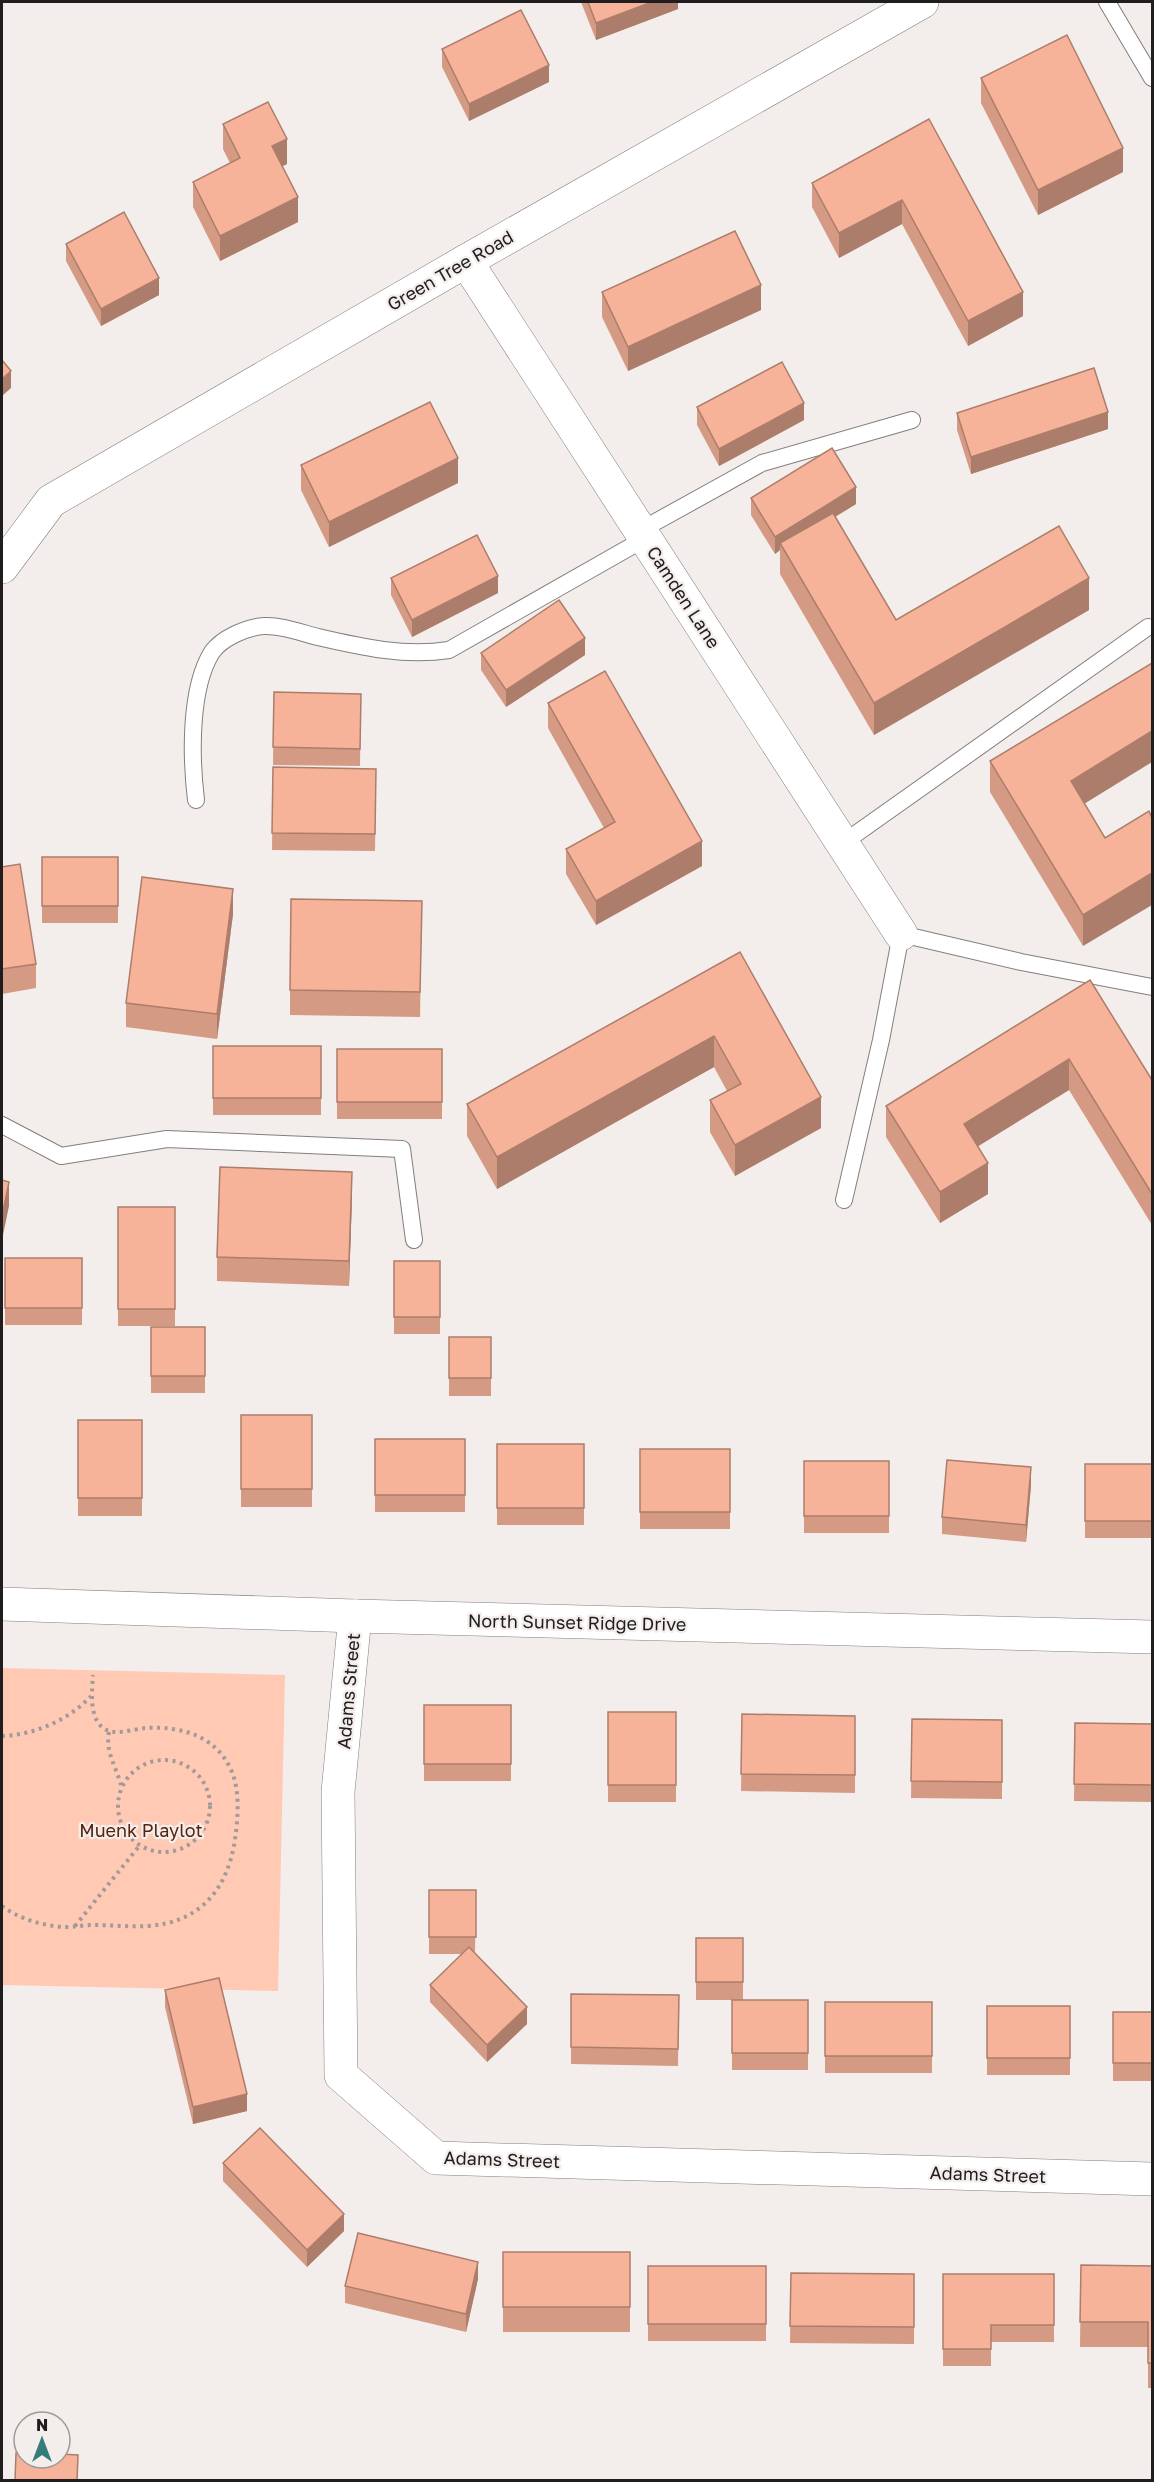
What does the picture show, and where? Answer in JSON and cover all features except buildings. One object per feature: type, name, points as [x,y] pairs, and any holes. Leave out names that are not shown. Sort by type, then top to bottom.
[{"type":"street","name":"Green Tree Road","points":[[2,567],[51,501],[466,261],[922,2]]},
{"type":"street","name":"Camden Lane","points":[[466,261],[901,934]]},
{"type":"street","name":"North Sunset Ridge Drive","points":[[2,1604],[355,1616],[1152,1637]]},
{"type":"street","name":"Adams Street","points":[[355,1616],[338,1792],[341,2075],[436,2158],[1152,2179]]},
{"type":"lane","points":[[1107,2],[1152,78]]},
{"type":"lane","points":[[196,800],[192,744],[195,713],[204,671],[213,650],[236,633],[265,626],[393,652],[423,654],[449,650],[762,463],[912,420]]},
{"type":"lane","points":[[843,843],[1148,627]]},
{"type":"lane","points":[[844,1200],[882,1040],[901,934],[1021,962],[1152,987]]},
{"type":"lane","points":[[2,1125],[61,1156],[167,1139],[402,1149],[414,1240]]},
{"type":"path","points":[[2,1906],[11,1913],[37,1922],[75,1926],[164,1924],[183,1918],[201,1907],[219,1888],[226,1876],[233,1852],[237,1821],[236,1788],[233,1774],[226,1760],[203,1737],[169,1728],[109,1732],[100,1726],[94,1712],[93,1675]]},
{"type":"path","points":[[2,1737],[41,1728],[78,1710],[92,1695]]},
{"type":"path","points":[[109,1732],[107,1741],[109,1754],[122,1786]]},
{"type":"path","points":[[178,1761],[197,1773],[208,1791],[210,1802],[207,1823],[192,1843],[170,1852],[158,1852],[140,1845],[135,1842],[121,1822],[118,1810],[122,1786],[128,1776],[146,1763],[178,1761]]},
{"type":"path","points":[[75,1926],[140,1845]]},
{"type":"green space","name":"Muenk Playlot","points":[[2,1668],[285,1675],[278,1991],[2,1985]]}]
